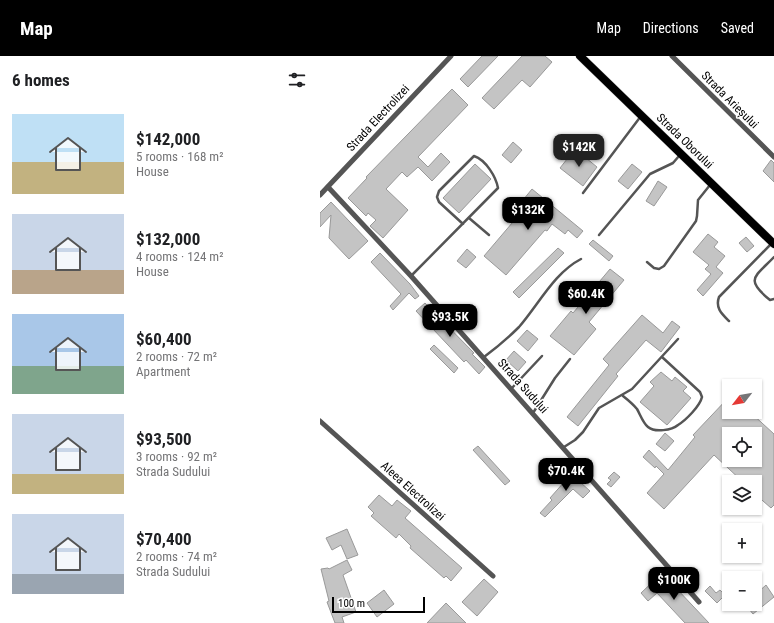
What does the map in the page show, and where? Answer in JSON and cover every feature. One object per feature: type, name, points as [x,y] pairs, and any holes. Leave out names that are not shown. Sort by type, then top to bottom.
[{"type":"main road","name":"Strada Oborului","points":[[580,56],[773,243]]},
{"type":"street","name":"Strada Electrolizei","points":[[320,195],[451,56]]},
{"type":"street","name":"Strada Arieșului","points":[[672,56],[774,157]]},
{"type":"street","name":"Strada Sudului","points":[[328,187],[411,276],[699,602]]},
{"type":"street","name":"Aleea Electrolizei","points":[[320,421],[493,576]]},
{"type":"lane","points":[[583,193],[641,116]]},
{"type":"lane","points":[[599,235],[650,174],[673,162],[681,154]]},
{"type":"lane","points":[[411,276],[463,224],[469,218],[498,188],[493,173],[478,157],[474,156],[439,191],[438,196],[439,202],[463,224]]},
{"type":"lane","points":[[647,262],[654,268],[659,269],[664,266],[696,221],[698,200],[712,183]]},
{"type":"lane","points":[[469,218],[489,235]]},
{"type":"lane","points":[[729,321],[719,310],[717,303],[719,297],[773,243]]},
{"type":"lane","points":[[774,257],[754,279],[754,286],[770,300],[774,299]]},
{"type":"lane","points":[[483,357],[503,342],[519,326],[563,272],[581,259]]},
{"type":"lane","points":[[563,448],[575,440],[599,408],[608,402],[623,396],[632,389],[678,339]]},
{"type":"lane","points":[[511,389],[542,356]]},
{"type":"lane","points":[[623,396],[636,407],[648,427],[653,430],[671,429],[678,426],[701,402],[702,397],[700,392],[662,357]]},
{"type":"lane","points":[[533,413],[552,383],[570,359]]},
{"type":"building","points":[[482,56],[498,56],[468,87],[460,79]]},
{"type":"building","points":[[522,56],[545,56],[552,62],[530,87],[522,80],[494,109],[482,98]]},
{"type":"building","points":[[452,89],[468,105],[418,157],[428,167],[441,153],[450,162],[432,181],[418,167],[407,177],[402,172],[386,189],[408,210],[383,238],[370,226],[376,220],[368,213],[366,216],[348,198],[367,178],[366,177]]},
{"type":"building","points":[[513,142],[522,150],[511,163],[502,155]]},
{"type":"building","points":[[575,149],[597,167],[583,186],[560,168]]},
{"type":"building","points":[[771,160],[774,163],[774,182],[763,171]]},
{"type":"building","points":[[475,164],[491,179],[459,213],[443,198]]},
{"type":"building","points":[[632,164],[642,172],[628,189],[618,181]]},
{"type":"building","points":[[658,181],[667,187],[654,206],[646,201]]},
{"type":"building","points":[[532,189],[583,231],[577,238],[568,230],[565,234],[552,224],[506,275],[484,256],[524,209],[519,205]]},
{"type":"building","points":[[331,202],[368,241],[349,259],[329,238],[331,215],[320,227],[320,213]]},
{"type":"building","points":[[708,234],[718,242],[714,247],[725,256],[716,267],[723,273],[703,296],[697,290],[711,274],[705,269],[709,265],[693,252]]},
{"type":"building","points":[[746,237],[754,246],[747,252],[739,243]]},
{"type":"building","points":[[593,240],[613,256],[609,261],[589,244]]},
{"type":"building","points":[[558,248],[564,253],[519,298],[513,292]]},
{"type":"building","points":[[467,249],[476,257],[466,268],[457,261]]},
{"type":"building","points":[[380,253],[410,284],[419,296],[415,299],[409,293],[393,310],[390,306],[401,294],[371,262]]},
{"type":"building","points":[[610,269],[624,280],[589,322],[596,329],[574,355],[550,336],[571,311],[573,313]]},
{"type":"building","points":[[425,303],[474,353],[472,354],[485,367],[479,374],[466,360],[464,362],[416,311]]},
{"type":"building","points":[[642,315],[663,333],[672,321],[680,327],[661,352],[646,340],[616,374],[618,376],[578,426],[567,417],[609,365],[603,359]]},
{"type":"building","points":[[527,330],[538,339],[528,351],[517,341]]},
{"type":"building","points":[[434,345],[458,368],[454,373],[430,349]]},
{"type":"building","points":[[514,351],[526,362],[518,371],[506,360]]},
{"type":"building","points":[[661,372],[672,381],[675,377],[687,387],[683,391],[691,398],[667,425],[640,402],[654,386],[650,382]]},
{"type":"building","points":[[722,404],[722,419],[758,419],[774,434],[774,505],[771,508],[762,500],[762,475],[735,475],[727,467],[762,467],[762,427],[722,427],[722,462],[714,455],[664,509],[647,493],[664,474],[643,457],[649,450],[668,470],[695,437],[693,435]]},
{"type":"building","points":[[665,433],[674,441],[665,451],[656,444]]},
{"type":"building","points":[[478,446],[510,481],[505,485],[473,450]]},
{"type":"building","points":[[573,472],[582,480],[580,482],[590,491],[583,498],[573,489],[545,517],[540,513],[552,500],[550,498]]},
{"type":"building","points":[[614,472],[620,477],[611,487],[607,484],[611,480],[608,478]]},
{"type":"building","points":[[379,495],[392,506],[397,500],[411,511],[405,518],[462,568],[451,581],[446,576],[444,578],[410,548],[411,546],[399,534],[396,538],[371,516],[374,513],[368,507]]},
{"type":"building","points":[[347,529],[358,555],[347,559],[341,545],[332,550],[326,538]]},
{"type":"building","points":[[347,560],[352,570],[343,575],[356,612],[342,617],[344,623],[335,623],[327,602],[329,601],[321,569],[329,569]]},
{"type":"building","points":[[661,574],[674,589],[676,588],[709,623],[685,623],[657,593],[648,601],[641,593]]},
{"type":"building","points":[[484,579],[498,592],[477,616],[462,602]]},
{"type":"building","points":[[766,585],[774,597],[762,607],[762,589]]},
{"type":"building","points":[[710,586],[716,593],[720,590],[722,592],[722,598],[717,603],[705,591]]},
{"type":"building","points":[[384,590],[394,604],[377,617],[367,603]]},
{"type":"building","points":[[446,603],[466,623],[427,623]]}]
